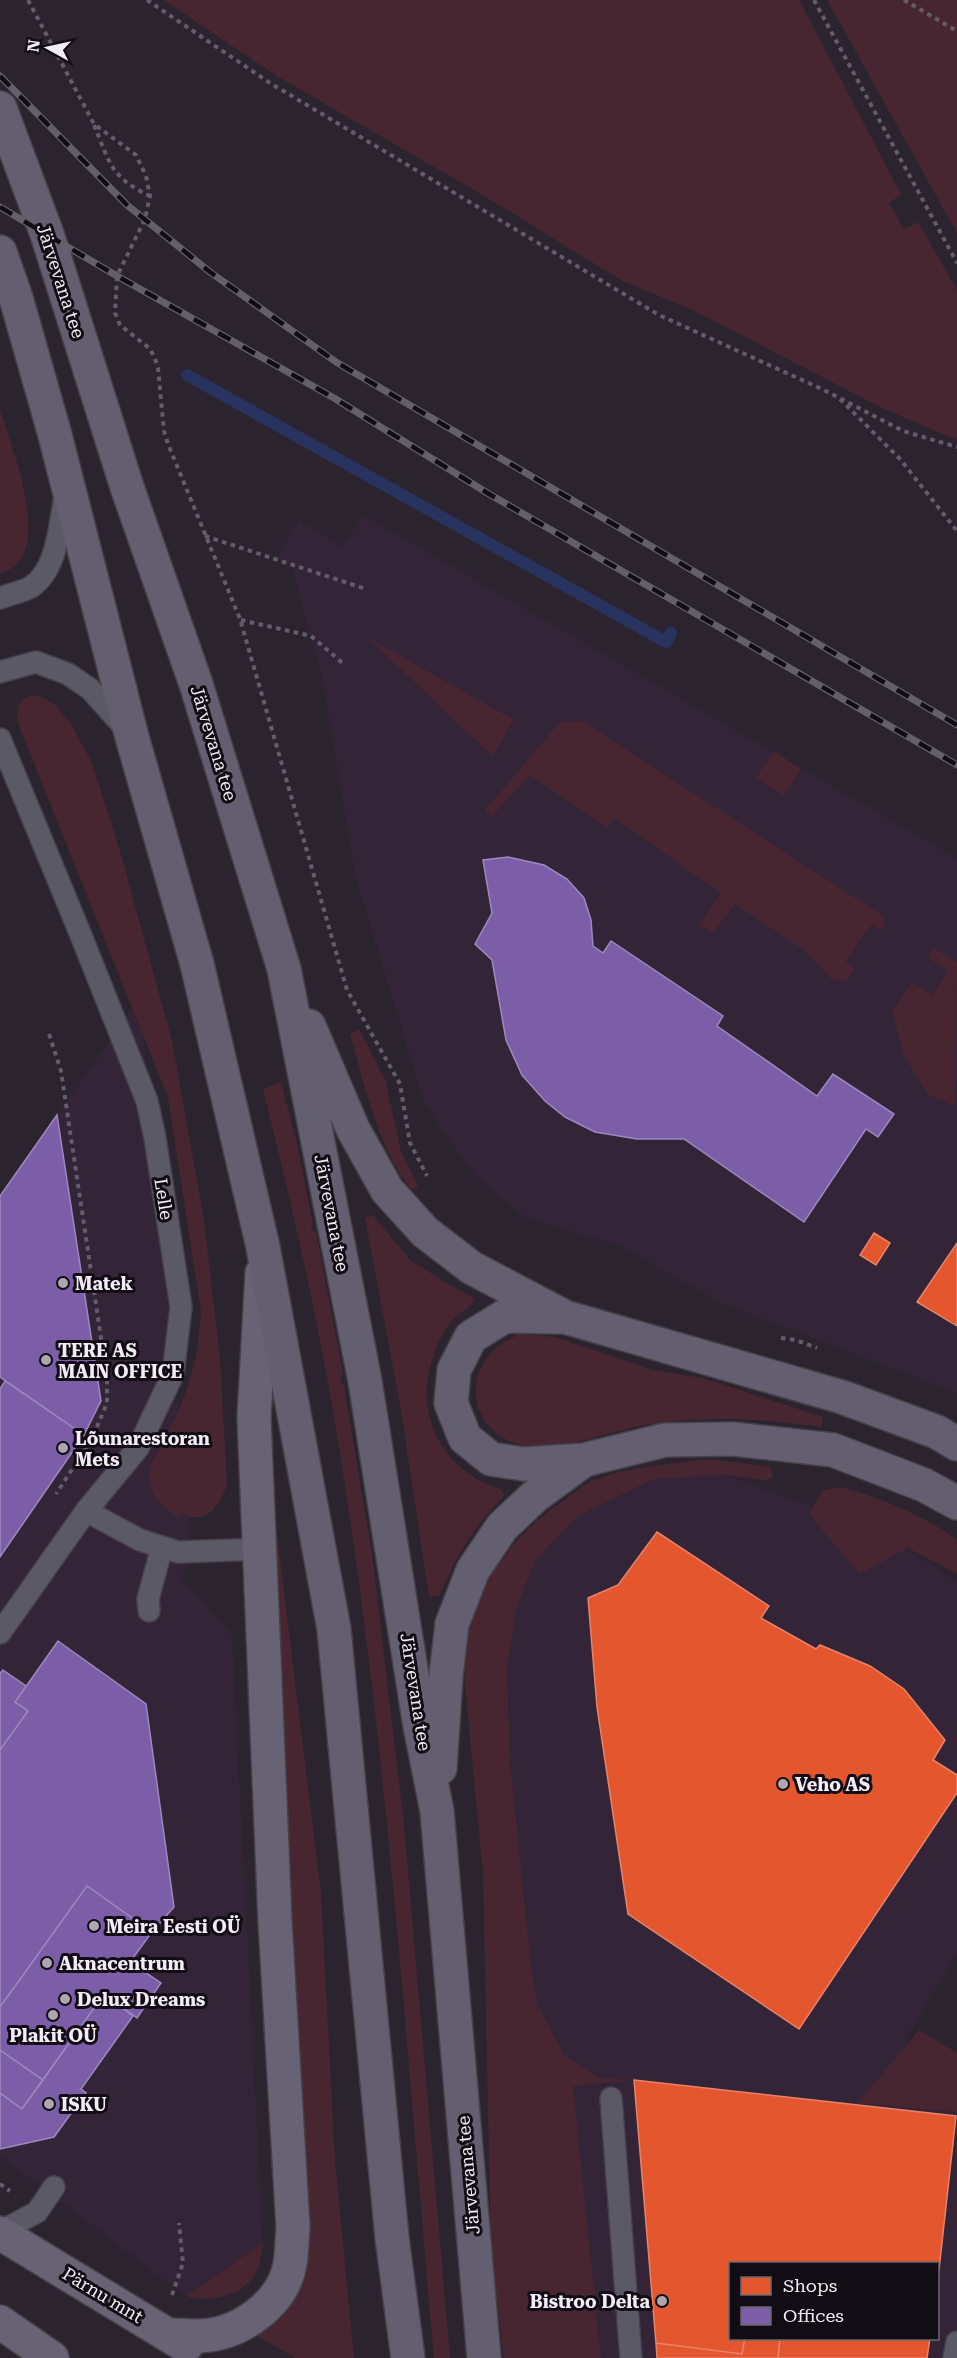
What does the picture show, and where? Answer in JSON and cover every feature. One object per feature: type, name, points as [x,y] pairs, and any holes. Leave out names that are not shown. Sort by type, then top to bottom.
[{"type":"highway","name":"Järvevana tee","points":[[0,108],[47,234],[127,487],[196,684],[284,969],[365,1381],[420,1726],[437,1811],[484,2358]]},
{"type":"highway","points":[[0,252],[16,298],[68,483],[132,737],[197,964],[263,1247],[334,1629],[392,2238],[408,2358]]},
{"type":"highway","points":[[284,969],[353,1129],[387,1190],[425,1232],[472,1268],[565,1317],[842,1396],[937,1432],[957,1444]]},
{"type":"highway","points":[[565,1317],[506,1316],[471,1337],[454,1370],[451,1403],[465,1438],[491,1459],[523,1464],[584,1460],[665,1440],[733,1439],[833,1450],[924,1485],[957,1503]]},
{"type":"highway","points":[[437,1811],[446,1675],[452,1624],[473,1570],[502,1527],[535,1496],[584,1460]]},
{"type":"main road","points":[[168,2335],[203,2336],[232,2329],[256,2315],[276,2297],[290,2266],[293,2227],[275,1921],[254,1418],[263,1247]]},
{"type":"main road","name":"Pärnu mnt","points":[[0,2232],[205,2358]]},
{"type":"main road","points":[[0,2322],[52,2358]]},
{"type":"lane","points":[[0,598],[30,587],[46,573],[53,553],[68,483]]},
{"type":"lane","points":[[0,672],[36,662],[68,674],[90,689],[132,737]]},
{"type":"lane","name":"Lelle","points":[[0,739],[147,1101],[181,1307],[173,1374],[138,1448],[86,1511],[0,1632]]},
{"type":"lane","points":[[86,1511],[140,1540],[178,1552],[260,1549]]},
{"type":"lane","points":[[149,1611],[148,1599],[162,1547]]},
{"type":"lane","points":[[611,2098],[631,2358]]},
{"type":"lane","points":[[0,2232],[37,2212],[54,2187]]},
{"type":"lane","points":[[954,2358],[957,2342]]},
{"type":"path","points":[[28,0],[94,124],[117,175],[127,184],[150,196]]},
{"type":"path","points":[[147,0],[270,83],[659,315],[837,397],[903,431],[957,447]]},
{"type":"path","points":[[814,0],[957,263]]},
{"type":"path","points":[[904,0],[957,31]]},
{"type":"path","points":[[94,124],[136,155],[146,176],[150,196],[145,219],[117,276],[115,313],[120,325],[149,348],[154,356],[158,368],[164,431],[240,619],[347,990],[400,1084],[410,1143],[430,1182]]},
{"type":"path","points":[[837,397],[900,459],[957,531]]},
{"type":"path","points":[[205,536],[363,588]]},
{"type":"path","points":[[240,619],[311,636],[345,665]]},
{"type":"path","points":[[49,1034],[61,1071],[107,1378],[107,1403],[92,1438],[55,1495]]},
{"type":"path","points":[[776,1338],[796,1340]]},
{"type":"path","points":[[171,2299],[183,2263],[179,2223]]},
{"type":"shaded area","points":[[164,0],[799,0],[901,194],[889,203],[904,229],[918,222],[957,290],[957,440],[882,408],[697,312],[621,280],[486,197],[277,76]]},
{"type":"shaded area","points":[[827,0],[957,0],[957,233],[831,7]]},
{"type":"shaded area","points":[[0,410],[20,474],[26,500],[28,525],[26,547],[17,564],[0,573]]},
{"type":"shaded area","points":[[363,515],[957,858],[957,1393],[721,1303],[621,1246],[526,1218],[477,1177],[449,1140],[423,1100],[355,875],[323,682],[292,568],[276,559],[299,520],[342,547]]},
{"type":"shaded area","points":[[367,637],[514,720],[492,756]]},
{"type":"shaded area","points":[[32,695],[44,698],[55,705],[69,721],[92,763],[119,848],[172,1041],[204,1220],[220,1359],[227,1485],[220,1500],[205,1516],[190,1516],[181,1513],[178,1517],[165,1508],[155,1497],[149,1477],[149,1468],[186,1393],[196,1355],[201,1311],[168,1097],[17,721],[19,704]]},
{"type":"shaded area","points":[[582,721],[883,916],[885,924],[881,931],[872,924],[845,961],[854,968],[846,982],[831,979],[806,951],[735,904],[713,933],[699,924],[721,893],[614,818],[607,828],[530,775],[492,816],[485,810],[560,722]]},
{"type":"shaded area","points":[[774,751],[801,769],[784,796],[756,778]]},
{"type":"shaded area","points":[[934,948],[957,963],[956,1106],[929,1095],[904,1056],[892,1011],[912,982],[933,995],[948,970],[928,958]]},
{"type":"shaded area","points":[[140,998],[191,1557],[181,1578],[232,1635],[263,2243],[186,2296],[0,2156],[0,1196]]},
{"type":"shaded area","points":[[359,1029],[386,1082],[401,1152],[418,1186],[412,1190],[390,1155],[367,1096],[350,1034]]},
{"type":"shaded area","points":[[281,1082],[296,1139],[313,1225],[311,1226],[312,1231],[316,1232],[343,1373],[341,1380],[372,1554],[404,1825],[450,2358],[434,2358],[394,1892],[354,1544],[321,1343],[263,1089]]},
{"type":"shaded area","points":[[373,1215],[410,1260],[474,1298],[474,1302],[450,1323],[436,1348],[429,1373],[427,1397],[431,1421],[440,1443],[455,1462],[476,1478],[502,1490],[504,1496],[483,1519],[467,1542],[440,1595],[429,1597],[401,1410],[365,1218]]},
{"type":"shaded area","points":[[519,1334],[555,1337],[652,1370],[702,1378],[823,1417],[821,1427],[753,1420],[684,1420],[639,1426],[552,1447],[522,1446],[505,1439],[492,1428],[482,1415],[476,1400],[476,1384],[481,1367],[496,1348]]},
{"type":"shaded area","points":[[709,1459],[771,1467],[773,1477],[765,1480],[725,1475],[654,1479],[578,1516],[535,1561],[516,1610],[507,1669],[510,1761],[537,2004],[564,2055],[600,2078],[634,2080],[573,2086],[601,2358],[504,2358],[491,2246],[483,1874],[465,1685],[467,1633],[483,1589],[505,1555],[532,1526],[579,1489],[597,1479],[624,1471]]},
{"type":"shaded area","points":[[720,1473],[877,1530],[957,1582],[957,1953],[905,2040],[957,2074],[957,2358],[577,2358],[531,1965],[510,1761],[507,1669],[516,1610],[535,1561],[578,1516],[654,1479]]},
{"type":"shaded area","points":[[838,1487],[900,1508],[957,1540],[957,1574],[908,1548],[860,1574],[816,1523],[810,1512],[822,1491]]},
{"type":"shaded area","points":[[275,1518],[321,1894],[335,2161],[354,2358],[296,2358],[255,2335],[265,2329],[280,2314],[270,1522]]},
{"type":"shaded area","points":[[919,2030],[957,2053],[957,2112],[858,2103]]},
{"type":"shaded area","points":[[263,2243],[257,2271],[246,2285],[221,2297],[203,2299],[186,2296]]},
{"type":"building: Shops","points":[[874,1233],[890,1243],[876,1265],[860,1255]]},
{"type":"building: Shops","points":[[957,1243],[957,1326],[917,1302]]},
{"type":"building: Shops","name":"Veho AS","points":[[657,1532],[769,1606],[761,1618],[816,1649],[820,1645],[870,1666],[904,1689],[945,1740],[933,1760],[957,1775],[957,1793],[799,2029],[628,1914],[597,1707],[588,1598],[618,1585]]},
{"type":"building: Shops","points":[[634,2080],[956,2116],[939,2270],[939,2262],[729,2262],[729,2340],[745,2340],[742,2354],[656,2343]]},
{"type":"building: Shops","points":[[745,2340],[780,2340],[778,2358],[657,2358],[656,2343],[742,2354]]},
{"type":"building: Shops","points":[[780,2340],[930,2340],[927,2358],[778,2358]]},
{"type":"building: Offices","points":[[508,857],[544,865],[567,879],[584,898],[591,920],[593,946],[603,953],[611,941],[723,1016],[717,1026],[817,1096],[833,1074],[894,1114],[878,1137],[866,1129],[804,1222],[684,1139],[637,1139],[595,1132],[565,1117],[545,1101],[522,1075],[506,1040],[492,960],[475,944],[492,913],[483,860]]},
{"type":"building: Offices","points":[[57,1115],[101,1401],[84,1435],[0,1377],[0,1196]]},
{"type":"building: Offices","points":[[5,1381],[84,1435],[0,1557],[0,1389]]},
{"type":"building: Offices","points":[[58,1641],[146,1704],[174,1907],[152,1932],[87,1886],[0,2007],[0,1750],[28,1711],[15,1702]]},
{"type":"building: Offices","points":[[3,1670],[26,1686],[15,1702],[28,1711],[0,1750],[0,1673]]},
{"type":"building: Offices","points":[[87,1886],[152,1932],[130,1962],[161,1983],[137,2018],[104,1994],[43,2080],[0,2050],[0,2007]]},
{"type":"building: Offices","points":[[104,1994],[133,2016],[81,2089],[86,2093],[54,2137],[0,2149],[0,2093],[22,2109]]},
{"type":"building: Offices","points":[[0,2050],[43,2080],[22,2109],[0,2093]]},
{"type":"waterway","points":[[187,375],[666,642],[671,633]]},
{"type":"railway","points":[[0,76],[127,205],[210,272],[336,362],[957,725]]},
{"type":"railway","points":[[0,207],[117,276],[334,398],[489,494],[957,765]]},
{"type":"place","name":"Matek","points":[[63,1283]]},
{"type":"place","name":"TERE AS MAIN OFFICE","points":[[46,1360]]},
{"type":"place","name":"Lõunarestoran Mets","points":[[63,1448]]},
{"type":"place","name":"Veho AS","points":[[783,1784]]},
{"type":"place","name":"Meira Eesti OÜ","points":[[94,1926]]},
{"type":"place","name":"Aknacentrum","points":[[47,1963]]},
{"type":"place","name":"Delux Dreams","points":[[65,1999]]},
{"type":"place","name":"Plakit OÜ","points":[[53,2015]]},
{"type":"place","name":"ISKU","points":[[49,2104]]},
{"type":"place","name":"Bistroo Delta","points":[[662,2301]]}]
